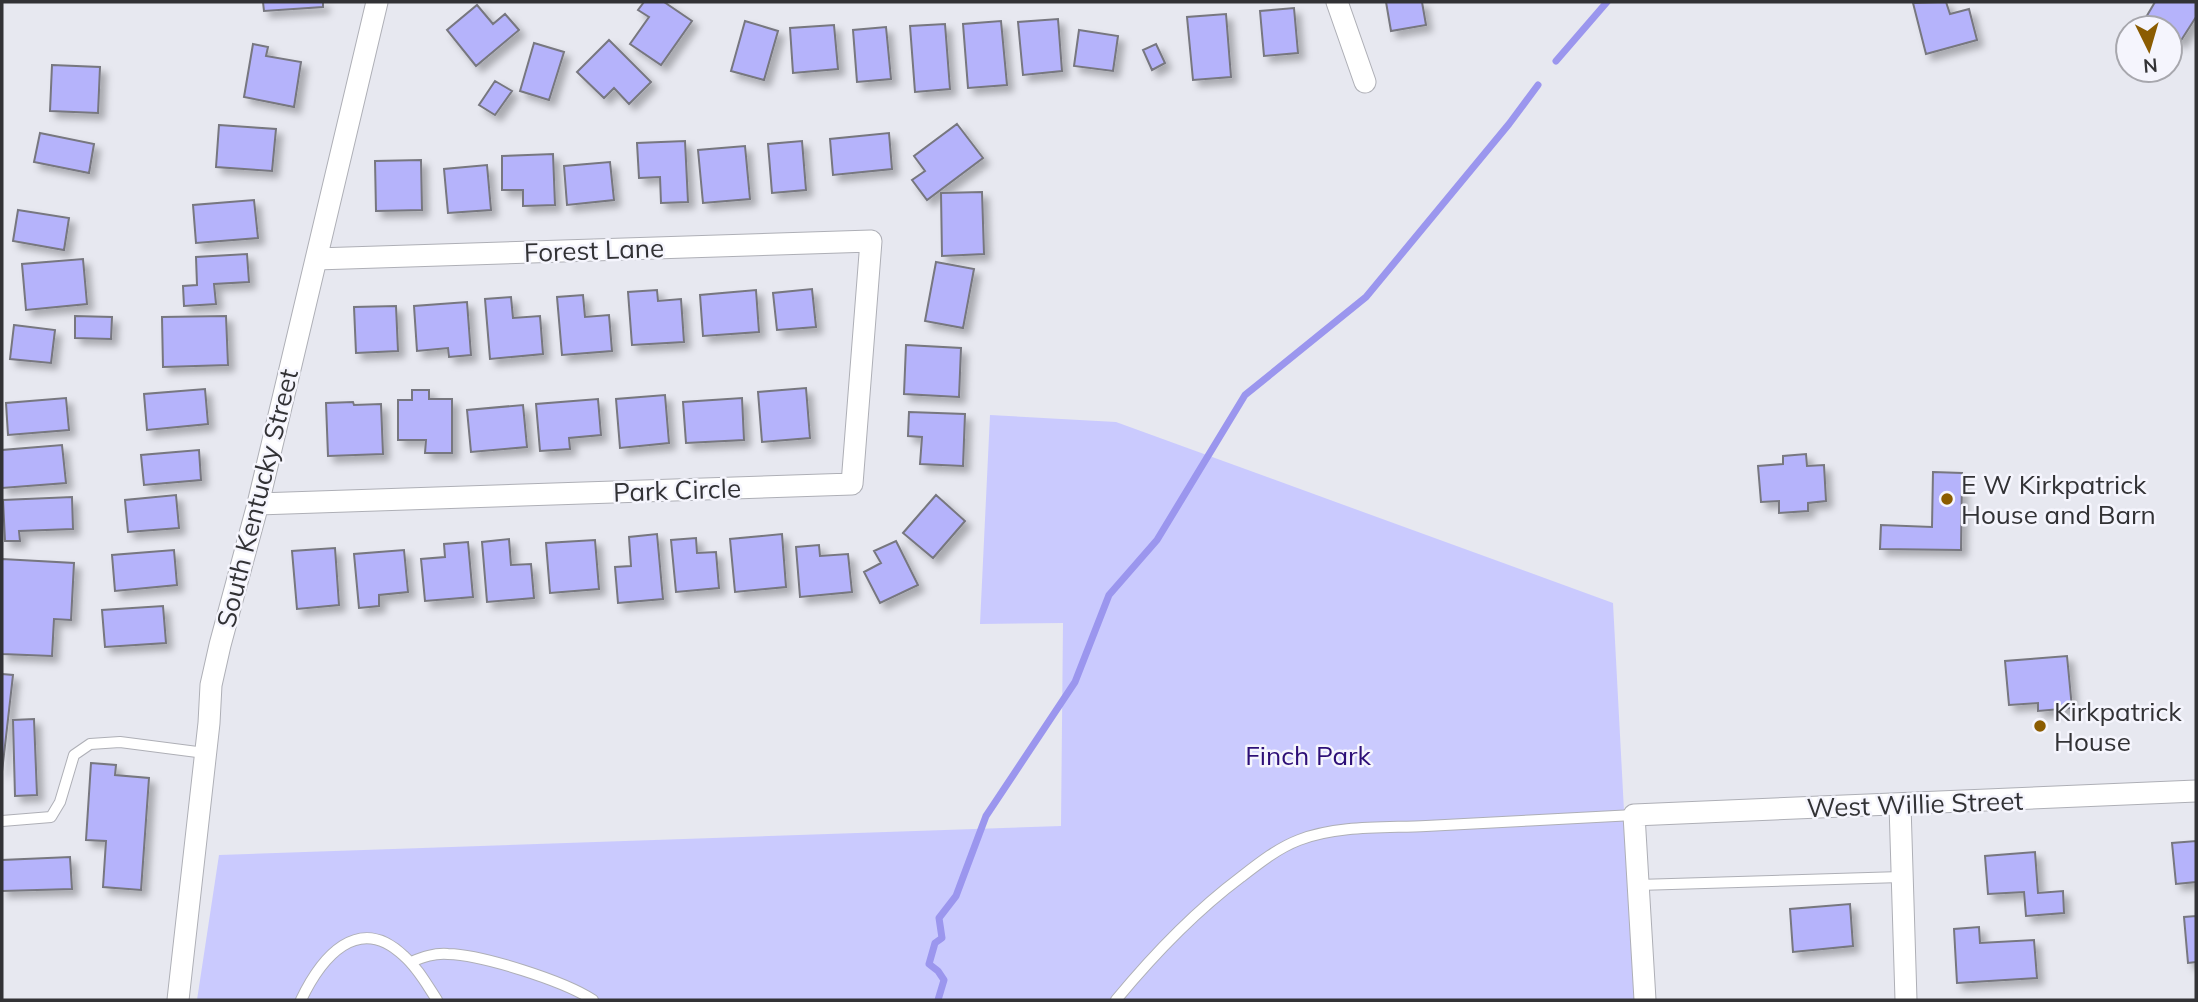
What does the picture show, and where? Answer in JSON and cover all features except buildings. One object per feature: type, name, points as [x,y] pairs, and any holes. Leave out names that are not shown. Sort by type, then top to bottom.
[{"type":"street","name":"South Kentucky Street","points":[[178,1000],[211,685],[258,504],[377,2]]},
{"type":"street","points":[[1336,2],[1365,82]]},
{"type":"street","name":"Forest Lane","points":[[316,259],[871,241]]},
{"type":"street","name":"Park Circle","points":[[258,504],[852,484],[871,241]]},
{"type":"street","name":"West Willie Street","points":[[1634,815],[2196,792]]},
{"type":"street","points":[[1900,805],[1906,1000]]},
{"type":"street","points":[[1634,815],[1645,1000]]},
{"type":"lane","points":[[2,821],[51,817],[60,802],[74,755],[90,744],[120,742],[205,753]]},
{"type":"lane","points":[[1116,1000],[1188,919],[1257,864],[1301,839],[1320,834],[1378,828],[1634,815]]},
{"type":"lane","points":[[1637,885],[1901,877]]},
{"type":"lane","points":[[301,1000],[317,970],[327,958],[349,942],[360,939],[383,941],[411,962],[437,1000]]},
{"type":"lane","points":[[411,962],[432,955],[456,955],[540,976],[574,989],[593,1000]]},
{"type":"green space","name":"Finch Park","points":[[990,415],[1116,422],[1613,603],[1634,1000],[197,1000],[219,855],[1061,826],[1063,623],[980,624]]},
{"type":"waterway","points":[[1556,61],[1607,2]]},
{"type":"waterway","points":[[938,1000],[944,980],[929,964],[935,943],[942,938],[939,918],[956,896],[986,816],[1075,682],[1109,595],[1157,540],[1245,395],[1366,297],[1538,85]]},
{"type":"place","name":"E W Kirkpatrick House and Barn","points":[[1947,499]]},
{"type":"place","name":"Kirkpatrick House","points":[[2040,726]]}]
